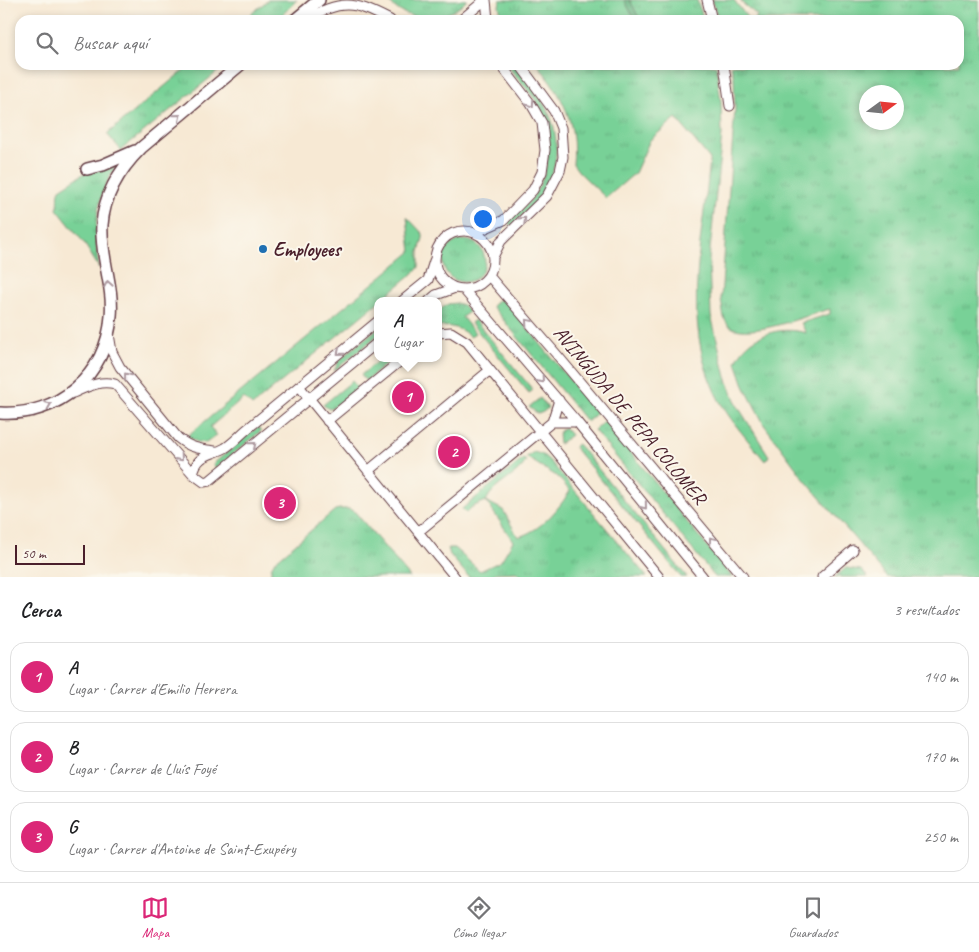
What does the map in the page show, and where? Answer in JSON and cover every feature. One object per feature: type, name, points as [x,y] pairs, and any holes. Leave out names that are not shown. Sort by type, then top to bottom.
[{"type":"main road","points":[[301,15],[319,0]]},
{"type":"main road","points":[[0,413],[21,413],[57,402],[70,394],[88,378],[103,353],[112,316],[102,240],[102,225],[108,197],[116,180],[132,157],[141,148],[234,70]]},
{"type":"main road","points":[[87,169],[122,158],[141,148]]},
{"type":"street","points":[[467,15],[484,0]]},
{"type":"street","points":[[484,0],[487,15]]},
{"type":"street","points":[[707,0],[711,15]]},
{"type":"street","points":[[313,15],[331,6],[345,2],[359,3],[381,15]]},
{"type":"street","points":[[475,233],[504,220],[533,190],[542,172],[545,150],[542,123],[531,104],[505,70]]},
{"type":"street","points":[[433,297],[460,289],[476,287],[484,281],[488,276],[493,257],[501,241],[547,196],[560,171],[563,157],[561,128],[554,111],[524,70]]},
{"type":"street","points":[[725,70],[730,106]]},
{"type":"street","points":[[407,297],[428,280],[435,252],[445,237],[454,232],[467,231],[475,233],[484,239],[490,247],[493,257]]},
{"type":"street","points":[[434,261],[440,278],[448,285],[460,289],[559,400],[703,577]]},
{"type":"street","name":"AVINGUDA DE PEPA COLOMER","points":[[488,276],[570,370],[743,577]]},
{"type":"street","points":[[193,474],[194,466],[201,458],[236,440],[374,324]]},
{"type":"street","points":[[109,332],[112,352],[120,367],[178,438],[186,445],[196,449],[217,451]]},
{"type":"street","points":[[442,333],[457,334],[467,342],[659,577]]},
{"type":"street","points":[[70,394],[96,383],[107,382],[115,384],[193,474],[200,480],[209,481],[374,345]]},
{"type":"street","points":[[327,421],[399,362]]},
{"type":"street","points":[[368,471],[490,370]]},
{"type":"street","points":[[299,386],[454,577]]},
{"type":"street","points":[[418,532],[552,422],[559,400]]},
{"type":"street","points":[[149,422],[158,414]]},
{"type":"street","points":[[552,422],[577,422]]},
{"type":"street","points":[[822,577],[853,550]]},
{"type":"green space","points":[[268,0],[297,0],[282,15],[250,15]]},
{"type":"green space","points":[[386,0],[467,0],[444,15],[409,15],[398,10]]},
{"type":"green space","points":[[500,0],[697,0],[702,15],[502,15],[499,6]]},
{"type":"green space","points":[[624,0],[630,0],[638,15],[632,15]]},
{"type":"green space","points":[[712,0],[734,0],[745,15],[717,15]]},
{"type":"green space","points":[[741,0],[979,0],[979,577],[887,577],[804,479],[765,426],[745,388],[736,362],[741,353],[756,339],[765,334],[786,330],[806,333],[801,323],[830,314],[830,309],[795,320],[752,330],[740,330],[731,327],[726,322],[721,299],[735,108],[732,70],[964,70],[964,15],[757,15],[742,3]]},
{"type":"green space","points":[[184,70],[220,70],[121,150],[107,134]]},
{"type":"green space","points":[[511,70],[519,70],[543,102],[553,125],[556,149],[555,162],[548,185],[538,200],[511,226],[507,222],[534,195],[540,184],[547,160],[549,148],[546,124],[533,96]]},
{"type":"green space","points":[[542,70],[717,70],[721,102],[722,135],[709,260],[711,315],[726,377],[737,405],[769,456],[765,461],[735,424],[719,400],[707,371],[700,342],[697,312],[697,281],[710,159],[676,118],[650,140],[635,173],[606,198],[573,164],[574,149],[570,123],[561,99]]},
{"type":"green space","points":[[116,166],[104,191],[97,216],[96,241],[99,268],[84,243],[57,209],[59,194],[60,189],[83,174]]},
{"type":"green space","points":[[407,217],[423,234],[419,252],[419,267],[416,271],[384,297],[374,297],[374,306],[252,406],[244,398],[210,427],[217,435],[206,443],[197,442],[187,436],[411,252]]},
{"type":"green space","points":[[468,240],[476,243],[482,249],[485,261],[482,273],[476,279],[460,282],[452,279],[446,273],[443,257],[446,249],[452,243]]},
{"type":"green space","points":[[502,297],[597,413],[587,422],[492,306]]},
{"type":"green space","points":[[456,303],[463,305],[469,312],[462,317],[475,333],[471,337],[456,328],[442,327],[442,308],[448,304]]},
{"type":"green space","points":[[475,320],[533,390],[529,393],[471,323]]},
{"type":"green space","points":[[374,331],[374,338],[334,371],[339,360]]},
{"type":"green space","points":[[376,362],[388,362],[366,381],[361,375]]},
{"type":"green space","points":[[352,381],[358,388],[333,408],[329,409],[323,405]]},
{"type":"green space","points":[[540,398],[548,408],[538,414],[529,407]]},
{"type":"green space","points":[[605,421],[732,577],[715,577],[594,430]]},
{"type":"green space","points":[[258,427],[261,431],[216,468],[213,464]]},
{"type":"green space","points":[[564,427],[571,435],[559,444],[558,434]]},
{"type":"green space","points":[[578,444],[687,577],[681,577],[574,447]]},
{"type":"green space","points":[[534,452],[543,455],[551,462],[647,577],[523,577],[516,572],[495,573],[492,577],[469,577],[450,555],[448,548],[454,548],[480,571],[501,561],[513,541],[486,501],[503,510],[518,537],[541,525],[570,491],[558,477],[526,457]]},
{"type":"green space","points":[[523,459],[526,461],[517,472],[494,490],[486,501],[472,507],[466,513],[462,509]]},
{"type":"green space","points":[[349,509],[355,512],[410,577],[271,577],[271,568],[274,562],[335,510]]},
{"type":"green space","points":[[846,568],[861,570],[868,577],[835,577]]},
{"type":"place","name":"Employees","points":[[263,249]]},
{"type":"place","name":"A","points":[[408,397]]},
{"type":"place","name":"B","points":[[454,452]]},
{"type":"place","name":"G","points":[[280,503]]}]
